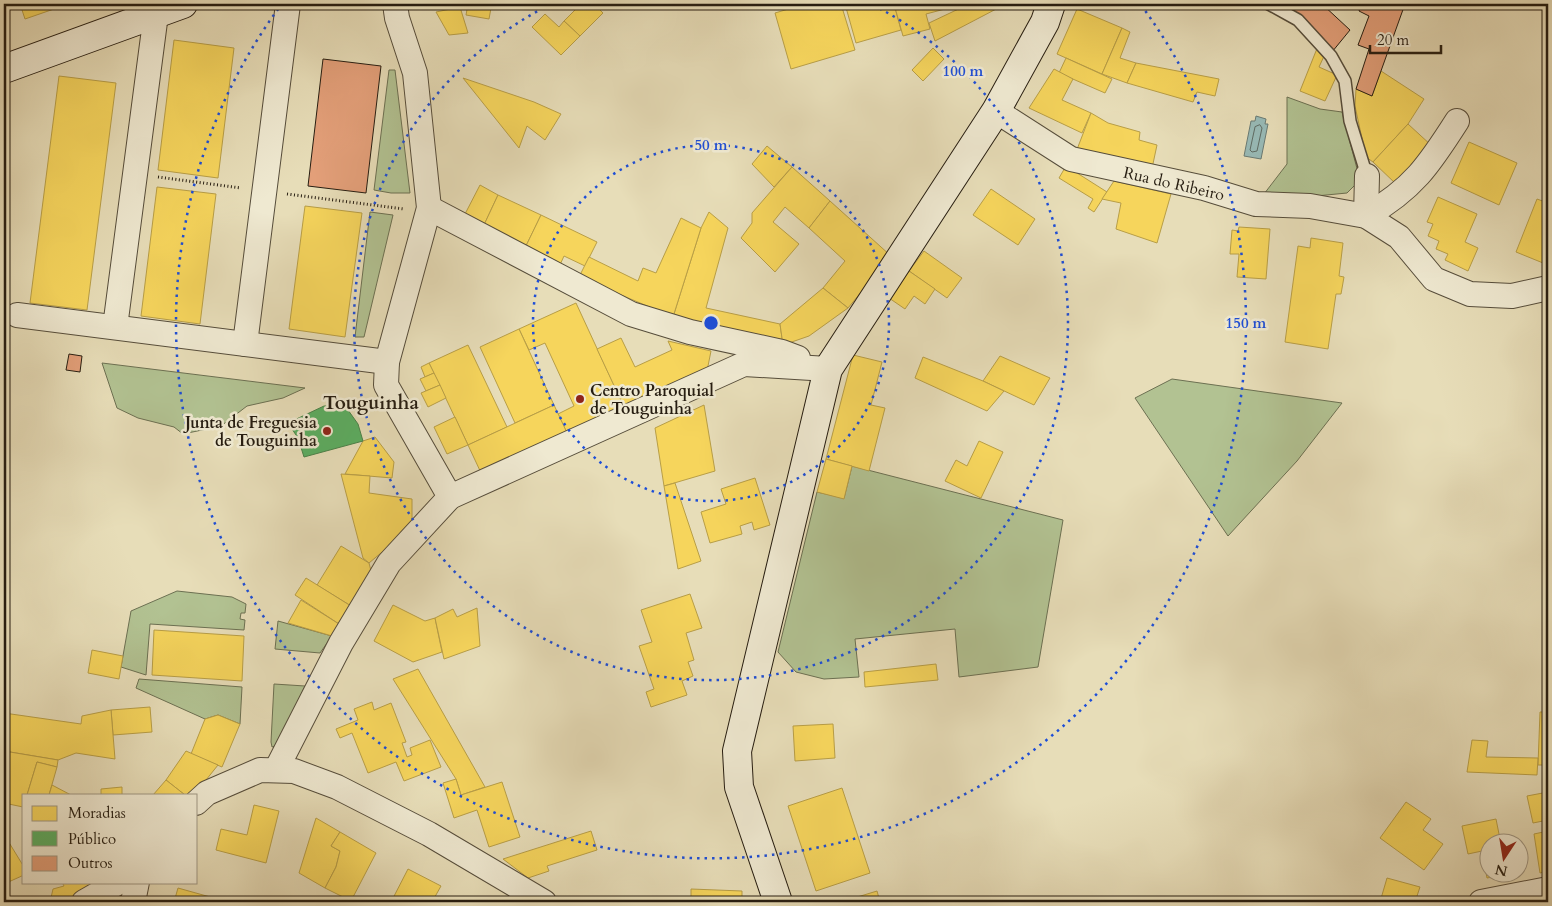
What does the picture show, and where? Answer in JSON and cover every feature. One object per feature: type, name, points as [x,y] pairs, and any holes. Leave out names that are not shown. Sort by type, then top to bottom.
[{"type":"street","points":[[4,69],[183,4]]},
{"type":"street","points":[[245,344],[288,4]]},
{"type":"street","points":[[778,902],[739,788],[737,751],[828,369],[996,111],[1044,22],[1051,4]]},
{"type":"street","points":[[394,9],[415,73],[428,208],[387,362],[386,385],[450,496]]},
{"type":"street","points":[[115,327],[156,14]]},
{"type":"street","name":"Rua do Ribeiro","points":[[996,111],[1071,160],[1204,188],[1256,204],[1310,206],[1366,216],[1399,237],[1434,279],[1470,294],[1512,296],[1548,288]]},
{"type":"street","points":[[1366,216],[1388,203],[1409,187],[1430,164],[1457,121]]},
{"type":"street","points":[[1366,216],[1367,176]]},
{"type":"street","points":[[428,208],[631,314],[690,332],[782,352],[828,369]]},
{"type":"street","points":[[16,315],[387,362]]},
{"type":"street","points":[[276,770],[341,643],[389,563],[450,496],[744,364],[828,369]]},
{"type":"street","points":[[198,801],[207,793],[260,770],[294,771],[337,787],[429,834],[544,902]]},
{"type":"street","points":[[84,902],[116,884]]},
{"type":"street","points":[[133,902],[137,884]]},
{"type":"street","points":[[1488,901],[1548,888]]},
{"type":"lane","points":[[1269,4],[1298,20],[1336,64],[1345,81],[1350,121],[1367,176]]},
{"type":"green space","points":[[389,70],[395,70],[410,193],[391,193],[374,190]]},
{"type":"green space","points":[[1287,97],[1320,109],[1342,112],[1360,180],[1347,193],[1316,196],[1264,194],[1287,164]]},
{"type":"green space","points":[[370,212],[393,215],[364,337],[355,337]]},
{"type":"green space","points":[[102,363],[305,388],[283,398],[247,406],[221,426],[183,434],[174,427],[138,418],[117,408]]},
{"type":"green space","points":[[1172,379],[1342,403],[1297,461],[1228,536],[1135,398]]},
{"type":"green space","points":[[852,466],[1063,520],[1038,667],[959,677],[955,629],[855,639],[859,677],[824,679],[796,672],[778,652],[817,492],[844,498]]},
{"type":"green space","points":[[177,591],[232,597],[246,604],[245,613],[241,613],[240,619],[245,620],[244,630],[150,624],[146,675],[121,667],[131,611]]},
{"type":"green space","points":[[278,621],[332,636],[320,653],[275,649]]},
{"type":"green space","points":[[139,679],[242,687],[240,724],[218,715],[205,719],[136,688]]},
{"type":"green space","points":[[274,684],[305,686],[278,745],[272,747],[271,742]]},
{"type":"water","points":[[1256,116],[1266,119],[1265,124],[1268,124],[1261,159],[1244,156],[1251,121],[1255,121]]},
{"type":"building: Moradias","points":[[20,4],[52,4],[54,9],[25,19]]},
{"type":"building: Moradias","points":[[468,4],[491,8],[489,19],[466,15]]},
{"type":"building: Moradias","points":[[581,4],[594,4],[603,13],[580,36],[564,21]]},
{"type":"building: Moradias","points":[[805,4],[841,4],[855,50],[791,69],[775,13]]},
{"type":"building: Moradias","points":[[845,4],[894,4],[901,30],[856,43]]},
{"type":"building: Moradias","points":[[894,4],[964,4],[926,14],[930,29],[903,36]]},
{"type":"building: Moradias","points":[[969,4],[998,4],[1000,7],[935,41],[929,23]]},
{"type":"building: Moradias","points":[[460,7],[468,33],[449,35],[436,12]]},
{"type":"building: Moradias","points":[[1077,9],[1122,28],[1102,74],[1057,54]]},
{"type":"building: Moradias","points":[[545,14],[559,27],[564,21],[580,36],[561,55],[532,27]]},
{"type":"building: Moradias","points":[[1122,28],[1130,32],[1120,58],[1136,63],[1127,83],[1102,74]]},
{"type":"building: Moradias","points":[[174,40],[234,48],[218,178],[158,170]]},
{"type":"building: Moradias","points":[[1318,46],[1325,54],[1319,67],[1337,75],[1325,101],[1300,91]]},
{"type":"building: Moradias","points":[[933,48],[944,59],[923,81],[912,70]]},
{"type":"building: Moradias","points":[[1066,58],[1112,79],[1105,93],[1059,73]]},
{"type":"building: Moradias","points":[[1136,63],[1219,79],[1215,96],[1197,92],[1193,102],[1127,83]]},
{"type":"building: Moradias","points":[[1054,69],[1073,79],[1062,100],[1091,113],[1082,133],[1029,108]]},
{"type":"building: Moradias","points":[[1381,71],[1424,99],[1408,124],[1373,162],[1366,157],[1355,106],[1356,89],[1372,96]]},
{"type":"building: Moradias","points":[[59,76],[116,83],[87,310],[30,303]]},
{"type":"building: Moradias","points":[[463,78],[534,102],[561,114],[545,140],[527,126],[519,148]]},
{"type":"building: Moradias","points":[[1091,113],[1108,123],[1140,132],[1139,140],[1157,145],[1151,173],[1076,152]]},
{"type":"building: Moradias","points":[[1408,124],[1432,146],[1396,184],[1373,162]]},
{"type":"building: Moradias","points":[[1469,142],[1517,163],[1499,205],[1451,183]]},
{"type":"building: Moradias","points":[[767,146],[792,167],[774,187],[752,164]]},
{"type":"building: Moradias","points":[[1066,166],[1107,192],[1094,212],[1088,208],[1093,199],[1059,178]]},
{"type":"building: Moradias","points":[[792,167],[830,201],[809,228],[785,207],[773,222],[799,244],[775,272],[741,238],[752,223],[752,213]]},
{"type":"building: Moradias","points":[[1114,181],[1171,194],[1157,243],[1116,229],[1121,203],[1102,199]]},
{"type":"building: Moradias","points":[[480,185],[498,195],[483,227],[465,214]]},
{"type":"building: Moradias","points":[[157,187],[216,194],[200,324],[141,316]]},
{"type":"building: Moradias","points":[[991,189],[1035,219],[1018,245],[973,215]]},
{"type":"building: Moradias","points":[[498,195],[541,215],[524,250],[483,227]]},
{"type":"building: Moradias","points":[[1438,197],[1477,214],[1465,242],[1478,248],[1468,271],[1445,260],[1448,254],[1436,249],[1439,241],[1428,236],[1433,224],[1427,222]]},
{"type":"building: Moradias","points":[[1537,199],[1548,203],[1548,265],[1516,252]]},
{"type":"building: Moradias","points":[[830,201],[891,256],[848,308],[823,288],[845,261],[809,228]]},
{"type":"building: Moradias","points":[[305,206],[362,213],[345,337],[289,329]]},
{"type":"building: Moradias","points":[[709,212],[728,228],[706,308],[780,324],[783,345],[673,317],[701,228]]},
{"type":"building: Moradias","points":[[541,215],[597,242],[585,266],[564,256],[559,267],[524,250]]},
{"type":"building: Moradias","points":[[681,218],[701,228],[673,317],[579,277],[589,257],[638,281],[643,268],[656,273]]},
{"type":"building: Moradias","points":[[1239,227],[1270,229],[1266,279],[1237,277],[1239,254],[1230,254],[1232,230],[1238,231]]},
{"type":"building: Moradias","points":[[1311,238],[1343,243],[1339,276],[1344,277],[1341,294],[1336,294],[1328,349],[1285,342],[1298,246],[1310,248]]},
{"type":"building: Moradias","points":[[924,251],[962,278],[947,298],[909,271]]},
{"type":"building: Moradias","points":[[909,271],[935,289],[925,304],[914,296],[905,309],[889,298]]},
{"type":"building: Moradias","points":[[823,288],[848,308],[809,336],[783,345],[780,324]]},
{"type":"building: Moradias","points":[[576,303],[625,409],[568,435],[558,414],[574,406],[545,343],[529,350],[519,329]]},
{"type":"building: Moradias","points":[[519,329],[554,405],[515,423],[480,347]]},
{"type":"building: Moradias","points":[[621,338],[635,367],[672,350],[668,341],[711,351],[707,371],[625,409],[597,349]]},
{"type":"building: Moradias","points":[[468,345],[507,427],[468,445],[429,363]]},
{"type":"building: Moradias","points":[[853,355],[882,362],[871,405],[885,408],[869,471],[826,459]]},
{"type":"building: Moradias","points":[[1000,356],[1050,378],[1034,405],[983,381]]},
{"type":"building: Moradias","points":[[923,357],[1004,391],[987,411],[915,378]]},
{"type":"building: Moradias","points":[[429,363],[434,373],[425,377],[421,367]]},
{"type":"building: Moradias","points":[[434,373],[440,385],[426,391],[420,379]]},
{"type":"building: Moradias","points":[[440,385],[446,398],[428,407],[421,393]]},
{"type":"building: Moradias","points":[[554,405],[568,435],[482,475],[468,445]]},
{"type":"building: Moradias","points":[[704,405],[715,471],[664,486],[655,428]]},
{"type":"building: Moradias","points":[[455,417],[468,445],[447,454],[434,427]]},
{"type":"building: Moradias","points":[[375,437],[394,462],[392,478],[345,474],[363,441]]},
{"type":"building: Moradias","points":[[979,441],[1003,452],[981,498],[945,481],[956,460],[967,466]]},
{"type":"building: Moradias","points":[[826,459],[852,466],[844,499],[817,492]]},
{"type":"building: Moradias","points":[[341,474],[370,476],[369,493],[412,499],[412,527],[369,563],[363,558]]},
{"type":"building: Moradias","points":[[755,478],[770,525],[754,530],[752,522],[740,526],[742,534],[710,543],[701,512],[726,504],[721,489]]},
{"type":"building: Moradias","points":[[675,483],[701,561],[678,569],[664,486]]},
{"type":"building: Moradias","points":[[341,546],[369,563],[372,575],[351,606],[317,585]]},
{"type":"building: Moradias","points":[[306,578],[351,606],[339,624],[295,595]]},
{"type":"building: Moradias","points":[[690,594],[702,628],[686,633],[694,660],[688,662],[693,676],[682,681],[687,695],[651,707],[646,692],[654,689],[639,646],[652,642],[641,610]]},
{"type":"building: Moradias","points":[[301,600],[339,624],[332,636],[288,623]]},
{"type":"building: Moradias","points":[[393,605],[425,621],[435,618],[442,652],[413,662],[374,641]]},
{"type":"building: Moradias","points":[[477,608],[480,646],[444,659],[435,618],[453,609],[457,617]]},
{"type":"building: Moradias","points":[[154,630],[244,636],[242,681],[152,675]]},
{"type":"building: Moradias","points":[[92,650],[123,656],[119,679],[88,673]]},
{"type":"building: Moradias","points":[[936,664],[938,680],[865,687],[864,672]]},
{"type":"building: Moradias","points":[[418,669],[485,787],[461,795],[456,779],[393,679]]},
{"type":"building: Moradias","points":[[372,702],[374,710],[391,703],[406,742],[402,743],[407,757],[412,755],[410,748],[430,740],[441,767],[404,781],[396,762],[368,773],[352,733],[340,738],[336,729],[358,720],[354,709]]},
{"type":"building: Moradias","points":[[150,707],[152,732],[113,735],[111,710]]},
{"type":"building: Moradias","points":[[111,710],[115,759],[76,753],[58,760],[4,751],[4,713],[81,724],[82,716]]},
{"type":"building: Moradias","points":[[1540,712],[1548,712],[1548,765],[1538,765]]},
{"type":"building: Moradias","points":[[218,715],[240,724],[222,767],[191,754],[205,719]]},
{"type":"building: Moradias","points":[[833,724],[835,758],[795,761],[793,726]]},
{"type":"building: Moradias","points":[[1472,740],[1488,741],[1486,757],[1538,758],[1537,775],[1467,772]]},
{"type":"building: Moradias","points":[[4,751],[58,760],[57,767],[37,762],[27,794],[22,794],[22,807],[4,803]]},
{"type":"building: Moradias","points":[[186,751],[218,765],[195,794],[184,794],[166,780]]},
{"type":"building: Moradias","points":[[37,762],[57,767],[49,794],[27,794]]},
{"type":"building: Moradias","points":[[456,779],[461,795],[502,782],[520,837],[489,847],[477,810],[454,818],[443,783]]},
{"type":"building: Moradias","points":[[166,780],[184,794],[154,794]]},
{"type":"building: Moradias","points":[[52,785],[69,794],[49,794]]},
{"type":"building: Moradias","points":[[122,787],[122,794],[101,794],[101,789]]},
{"type":"building: Moradias","points":[[842,788],[870,873],[816,891],[788,806]]},
{"type":"building: Moradias","points":[[1548,792],[1548,820],[1533,823],[1527,796]]},
{"type":"building: Moradias","points":[[1406,802],[1431,819],[1423,830],[1443,844],[1424,870],[1380,838]]},
{"type":"building: Moradias","points":[[254,805],[279,811],[266,863],[216,850],[221,829],[247,835]]},
{"type":"building: Moradias","points":[[316,818],[340,832],[331,846],[340,851],[336,867],[325,888],[299,873]]},
{"type":"building: Moradias","points":[[1496,819],[1499,834],[1480,834],[1480,851],[1468,854],[1462,826]]},
{"type":"building: Moradias","points":[[591,831],[597,850],[547,866],[549,871],[528,878],[503,859]]},
{"type":"building: Moradias","points":[[1548,831],[1548,871],[1540,873],[1534,834]]},
{"type":"building: Moradias","points":[[340,832],[376,853],[351,901],[325,888],[336,867],[340,851],[331,846]]},
{"type":"building: Moradias","points":[[5,836],[22,864],[22,876],[4,884]]},
{"type":"building: Moradias","points":[[408,869],[441,886],[432,902],[391,902]]},
{"type":"building: Moradias","points":[[1387,878],[1420,887],[1416,899],[1430,902],[1380,902]]},
{"type":"building: Moradias","points":[[63,884],[92,884],[97,888],[70,902],[50,902],[53,889],[64,886]]},
{"type":"building: Moradias","points":[[178,888],[228,902],[174,902]]},
{"type":"building: Moradias","points":[[691,889],[742,891],[742,902],[691,902]]},
{"type":"building: Moradias","points":[[877,891],[880,902],[841,902]]},
{"type":"building: Público","name":"Junta de Freguesia de Touguinha","points":[[324,406],[338,406],[348,410],[358,424],[363,441],[304,457],[298,438],[288,423]]},
{"type":"building: Outros","points":[[1283,4],[1322,4],[1350,30],[1332,52],[1314,29],[1297,13]]},
{"type":"building: Outros","points":[[1361,4],[1405,4],[1372,96],[1356,89],[1369,49],[1358,45],[1369,16],[1359,11]]},
{"type":"building: Outros","points":[[323,59],[381,66],[366,193],[308,186]]},
{"type":"building: Outros","points":[[69,354],[82,356],[80,372],[66,370]]},
{"type":"place","name":"Centro Paroquial de Touguinha","points":[[580,399]]},
{"type":"place","name":"Junta de Freguesia de Touguinha","points":[[327,431]]},
{"type":"district","name":"Touguinha","points":[[371,402]]}]
